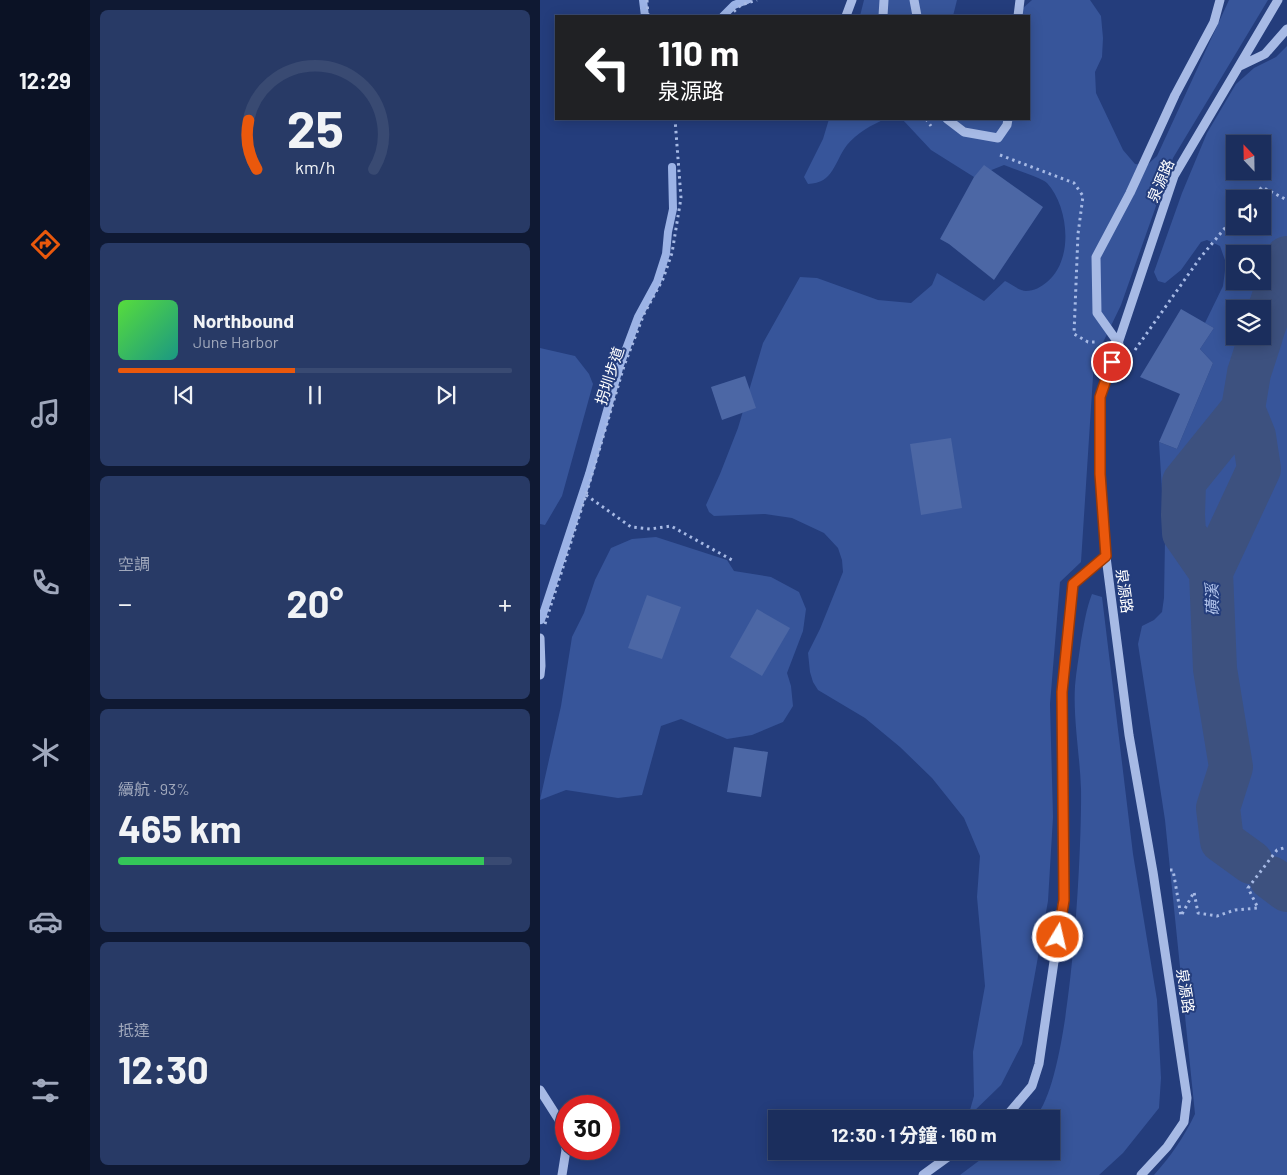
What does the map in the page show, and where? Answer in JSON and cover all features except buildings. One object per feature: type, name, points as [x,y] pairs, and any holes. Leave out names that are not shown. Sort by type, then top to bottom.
[{"type":"street","points":[[846,15],[852,0]]},
{"type":"street","points":[[883,15],[884,0]]},
{"type":"street","points":[[914,0],[917,15]]},
{"type":"street","points":[[1018,15],[1020,0]]},
{"type":"street","points":[[1119,344],[1097,313],[1096,257],[1130,193],[1175,95],[1214,22],[1220,0]]},
{"type":"street","name":"泉源路","points":[[1141,1175],[1167,1147],[1184,1122],[1187,1098],[1153,872],[1129,735],[1106,556],[1100,474],[1100,397],[1174,176],[1278,0]]},
{"type":"street","points":[[1240,66],[1265,54],[1287,29]]},
{"type":"street","points":[[948,120],[964,132],[998,138],[1007,125],[1008,120]]},
{"type":"street","points":[[1012,1110],[1032,1086],[1039,1064],[1064,900],[1062,692],[1073,584],[1106,556]]},
{"type":"street","points":[[540,639],[540,675]]},
{"type":"street","points":[[540,1090],[561,1123],[566,1150],[562,1175]]},
{"type":"street","points":[[923,1175],[943,1160]]},
{"type":"path","points":[[647,0],[648,15]]},
{"type":"path","points":[[730,15],[741,5],[757,0]]},
{"type":"path","name":"拐圳步道","points":[[540,639],[586,495],[624,366],[644,314],[663,279],[672,253],[681,198],[675,120]]},
{"type":"path","points":[[927,120],[934,131]]},
{"type":"path","points":[[993,153],[1012,158],[1074,183],[1083,196],[1078,234],[1074,334],[1088,342],[1119,344],[1130,357],[1200,258],[1226,227]]},
{"type":"path","points":[[1271,192],[1287,200]]},
{"type":"path","points":[[586,495],[631,527],[650,529],[671,526],[732,560]]},
{"type":"path","points":[[1153,872],[1173,870],[1181,916],[1194,892],[1198,913],[1217,916],[1235,910],[1258,908],[1248,888],[1277,850],[1287,847]]},
{"type":"shaded area","points":[[864,0],[957,0],[953,15],[860,15]]},
{"type":"shaded area","points":[[1032,0],[1090,0],[1101,16],[1103,38],[1102,57],[1095,72],[1096,93],[1123,150],[1135,164],[1147,165],[1157,156],[1229,0],[1268,0],[1173,158],[1121,305],[1094,361],[1081,562],[1060,582],[1050,704],[1053,817],[1048,901],[1022,1044],[1001,1085],[975,1110],[970,1110],[974,1096],[973,1052],[985,986],[977,897],[980,856],[964,818],[932,778],[900,747],[865,718],[818,690],[813,682],[808,653],[843,572],[838,548],[824,533],[792,518],[765,514],[714,516],[709,512],[706,505],[738,428],[763,343],[800,277],[817,278],[878,300],[911,303],[932,285],[937,273],[984,301],[1005,281],[1021,290],[1029,291],[1042,286],[1056,272],[1065,247],[1064,219],[1060,205],[1047,183],[1004,165],[974,177],[931,150],[903,120],[1030,120],[1030,15],[1015,15]]},
{"type":"shaded area","points":[[1287,46],[1287,1175],[1154,1175],[1177,1146],[1195,1114],[1165,820],[1138,644],[1142,626],[1154,620],[1162,612],[1164,598],[1165,540],[1159,442],[1177,449],[1213,363],[1200,349],[1214,328],[1205,323],[1223,286],[1226,263],[1220,246],[1207,240],[1201,242],[1181,270],[1165,283],[1158,281],[1154,272],[1182,193],[1207,133],[1236,84],[1254,68],[1276,57]]},
{"type":"shaded area","points":[[829,120],[884,120],[865,130],[847,145],[828,176],[817,183],[808,184],[804,177],[823,139]]},
{"type":"shaded area","points":[[540,348],[575,356],[589,374],[593,384],[562,496],[545,525],[540,524]]},
{"type":"shaded area","points":[[656,537],[727,560],[734,571],[771,577],[799,592],[806,609],[803,631],[787,673],[791,686],[793,706],[783,722],[752,735],[727,739],[681,719],[661,726],[642,795],[618,798],[566,790],[540,800],[561,706],[572,637],[584,613],[595,580],[611,548],[632,539]]},
{"type":"shaded area","points":[[1092,594],[1102,597],[1133,854],[1157,1000],[1161,1078],[1159,1108],[1123,1153],[1099,1175],[960,1175],[980,1160],[1060,1160],[1060,1110],[1039,1110],[1046,1098],[1057,1062],[1066,1015],[1072,963],[1077,910],[1081,818],[1075,686],[1088,605]]},
{"type":"waterway","points":[[643,0],[645,15]]},
{"type":"waterway","points":[[724,15],[734,5],[747,0]]},
{"type":"waterway","points":[[540,619],[589,474],[620,365],[638,317],[657,282],[666,254],[673,209],[672,167]]},
{"type":"waterway","name":"磺溪","points":[[1271,305],[1287,258]]},
{"type":"waterway","name":"磺溪","points":[[1251,862],[1222,841],[1218,808],[1231,767],[1215,669],[1211,572],[1259,469],[1254,436],[1243,409],[1249,373],[1258,345]]},
{"type":"waterway","points":[[1211,572],[1184,533],[1184,482],[1243,409]]},
{"type":"waterway","name":"磺溪","points":[[1271,878],[1287,890]]},
{"type":"route","points":[[1058,937],[1064,900],[1062,692],[1073,584],[1106,556],[1100,474],[1100,397],[1112,362]]}]
